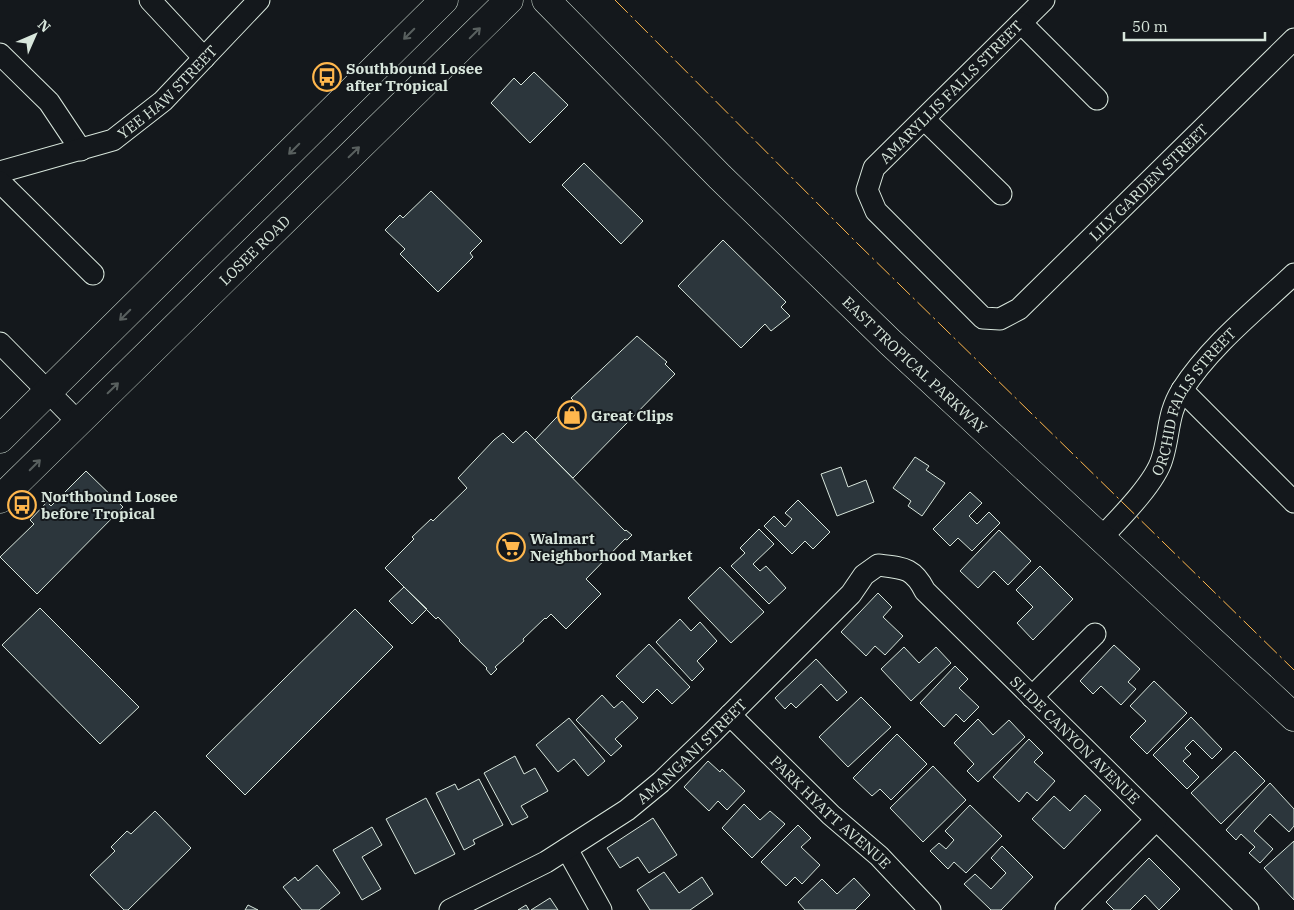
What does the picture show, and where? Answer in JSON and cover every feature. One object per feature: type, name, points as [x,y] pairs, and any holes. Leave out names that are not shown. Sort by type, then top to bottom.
[{"type":"main road","points":[[0,439],[444,0]]},
{"type":"main road","name":"LOSEE ROAD","points":[[0,499],[509,0]]},
{"type":"main road","name":"EAST TROPICAL PARKWAY","points":[[546,0],[720,177],[876,328],[1294,717]]},
{"type":"street","points":[[150,0],[204,58]]},
{"type":"street","name":"YEE HAW STREET","points":[[0,172],[113,140],[163,101],[259,0]]},
{"type":"street","name":"AMARYLLIS FALLS STREET","points":[[868,190],[874,168],[1044,0]]},
{"type":"street","points":[[1021,23],[1097,99]]},
{"type":"street","name":"LILY GARDEN STREET","points":[[868,190],[876,211],[983,318],[1000,319],[1019,309],[1294,39]]},
{"type":"street","points":[[0,54],[48,102],[81,150]]},
{"type":"street","points":[[924,119],[1000,194]]},
{"type":"street","points":[[0,182],[93,274]]},
{"type":"street","name":"ORCHID FALLS STREET","points":[[1102,537],[1140,496],[1162,460],[1168,420],[1182,390],[1213,351],[1294,274]]},
{"type":"street","points":[[0,343],[78,422]]},
{"type":"street","points":[[1182,390],[1294,502]]},
{"type":"street","name":"AMANGANI STREET","points":[[450,910],[546,862],[627,810],[661,782],[730,715],[851,594],[864,575],[878,565],[904,568]]},
{"type":"street","name":"SLIDE CANYON AVENUE","points":[[904,568],[920,579],[925,591],[1248,910]]},
{"type":"street","points":[[1032,697],[1095,634]]},
{"type":"street","name":"PARK HYATT AVENUE","points":[[730,715],[831,815],[879,856],[930,910]]},
{"type":"street","points":[[1066,910],[1156,820]]},
{"type":"street","points":[[567,849],[601,910]]},
{"type":"building","points":[[534,72],[568,105],[530,143],[491,103],[514,78],[521,85]]},
{"type":"building","points":[[584,163],[643,221],[621,244],[562,185]]},
{"type":"building","points":[[431,191],[482,241],[470,253],[473,257],[438,292],[400,254],[405,249],[385,230],[400,215],[403,218]]},
{"type":"building","points":[[723,240],[786,302],[781,307],[790,316],[771,331],[765,324],[741,348],[678,286]]},
{"type":"building","points":[[637,336],[667,362],[665,364],[675,374],[573,478],[535,440],[573,400],[571,398]]},
{"type":"building","name":"Walmart Neighborhood Market","points":[[526,431],[625,531],[632,535],[627,540],[625,539],[586,579],[601,594],[566,629],[551,614],[495,667],[497,669],[491,675],[487,668],[438,617],[436,619],[385,568],[414,539],[412,537],[431,519],[433,521],[467,488],[458,478],[494,440],[503,433],[513,443]]},
{"type":"building","points":[[915,457],[929,466],[926,470],[945,483],[922,516],[908,506],[911,501],[893,488]]},
{"type":"building","points":[[841,467],[848,487],[866,480],[874,502],[837,516],[821,474]]},
{"type":"building","points":[[86,471],[123,507],[37,594],[0,557],[34,524],[30,520],[47,502],[51,506]]},
{"type":"building","points":[[970,492],[982,503],[969,516],[977,524],[989,512],[1000,523],[972,551],[958,538],[950,546],[933,529]]},
{"type":"building","points":[[798,500],[830,532],[813,549],[805,541],[792,554],[764,526],[774,516],[785,527],[792,519],[785,513]]},
{"type":"building","points":[[759,529],[774,544],[753,564],[760,571],[766,566],[786,588],[769,604],[731,566],[745,553],[740,548]]},
{"type":"building","points":[[999,530],[1031,561],[1008,585],[994,571],[978,588],[960,571]]},
{"type":"building","points":[[1040,566],[1073,599],[1033,640],[1017,623],[1033,607],[1016,590]]},
{"type":"building","points":[[720,567],[764,612],[731,643],[688,598]]},
{"type":"building","points":[[404,587],[427,609],[412,624],[389,601]]},
{"type":"building","points":[[878,593],[892,607],[883,617],[903,636],[885,655],[875,646],[866,656],[841,632]]},
{"type":"building","points":[[40,608],[139,707],[100,744],[2,645]]},
{"type":"building","points":[[355,609],[393,647],[245,795],[206,756]]},
{"type":"building","points":[[680,619],[691,631],[700,622],[717,641],[697,661],[704,669],[692,681],[656,642]]},
{"type":"building","points":[[649,644],[690,687],[672,704],[657,689],[643,703],[616,676]]},
{"type":"building","points":[[1114,645],[1140,669],[1128,682],[1136,689],[1121,705],[1101,686],[1093,694],[1080,681]]},
{"type":"building","points":[[904,647],[919,663],[936,647],[951,663],[911,701],[881,669]]},
{"type":"building","points":[[816,659],[847,692],[837,701],[821,684],[796,708],[791,703],[785,709],[775,698]]},
{"type":"building","points":[[955,666],[968,679],[959,688],[979,707],[964,722],[956,714],[944,727],[920,703]]},
{"type":"building","points":[[1154,681],[1187,713],[1147,754],[1130,737],[1146,721],[1130,706]]},
{"type":"building","points":[[602,695],[614,708],[622,701],[638,718],[615,739],[622,746],[611,756],[576,720]]},
{"type":"building","points":[[861,697],[891,727],[848,767],[819,737]]},
{"type":"building","points":[[1191,717],[1222,749],[1212,759],[1193,740],[1185,748],[1191,754],[1183,761],[1199,777],[1187,789],[1153,755]]},
{"type":"building","points":[[569,718],[605,761],[588,776],[574,759],[558,772],[536,745]]},
{"type":"building","points":[[978,719],[993,735],[1009,720],[1025,737],[978,782],[967,771],[974,764],[954,743]]},
{"type":"building","points":[[897,734],[927,764],[891,800],[880,789],[872,796],[853,778]]},
{"type":"building","points":[[1029,739],[1043,753],[1034,762],[1055,781],[1037,801],[1027,792],[1019,802],[993,777]]},
{"type":"building","points":[[1235,751],[1265,781],[1221,824],[1191,793]]},
{"type":"building","points":[[515,756],[524,774],[535,768],[548,791],[521,806],[528,817],[512,825],[484,773]]},
{"type":"building","points":[[708,761],[720,772],[722,769],[745,791],[727,810],[718,801],[709,811],[684,787]]},
{"type":"building","points":[[933,766],[966,800],[923,842],[890,808]]},
{"type":"building","points":[[479,779],[503,825],[473,840],[475,844],[464,850],[436,793],[455,784],[458,790]]},
{"type":"building","points":[[1270,783],[1294,809],[1294,826],[1289,832],[1270,814],[1254,831],[1273,849],[1260,863],[1249,853],[1255,847],[1241,834],[1236,840],[1226,830]]},
{"type":"building","points":[[1085,795],[1101,810],[1064,849],[1032,819],[1054,796],[1070,811]]},
{"type":"building","points":[[426,798],[455,854],[415,874],[386,819]]},
{"type":"building","points":[[744,804],[760,820],[770,811],[785,824],[752,858],[722,828]]},
{"type":"building","points":[[970,805],[1002,836],[966,873],[954,862],[948,869],[930,851],[939,843],[946,849],[954,840],[945,831]]},
{"type":"building","points":[[155,811],[191,848],[128,910],[124,910],[90,875],[115,851],[111,847],[127,831],[131,834]]},
{"type":"building","points":[[653,818],[677,855],[649,873],[638,857],[620,868],[607,848]]},
{"type":"building","points":[[798,825],[811,838],[801,847],[820,865],[802,884],[795,877],[786,886],[761,862]]},
{"type":"building","points":[[372,827],[382,845],[362,857],[381,889],[362,900],[333,850]]},
{"type":"building","points":[[1294,841],[1294,900],[1264,868]]},
{"type":"building","points":[[1002,846],[1033,877],[1001,910],[991,910],[964,884],[975,874],[991,889],[1006,873],[991,858]]},
{"type":"building","points":[[1149,858],[1180,889],[1159,910],[1145,895],[1130,910],[1114,910],[1106,902]]},
{"type":"building","points":[[317,865],[340,893],[319,910],[302,910],[283,887],[295,877],[298,881]]},
{"type":"building","points":[[664,872],[679,893],[702,877],[713,894],[690,910],[650,910],[637,890]]},
{"type":"building","points":[[854,878],[870,895],[855,910],[805,910],[798,902],[822,879],[837,894]]},
{"type":"building","points":[[550,898],[558,910],[531,910]]},
{"type":"building","points":[[248,905],[258,910],[245,910]]},
{"type":"building","points":[[526,905],[529,910],[518,910]]},
{"type":"power","points":[[615,0],[857,243],[1294,670]]},
{"type":"place","name":"Southbound Losee after Tropical","points":[[327,77]]},
{"type":"place","name":"Great Clips","points":[[572,415]]},
{"type":"place","name":"Northbound Losee before Tropical","points":[[22,505]]},
{"type":"place","name":"Walmart Neighborhood Market","points":[[511,547]]}]
